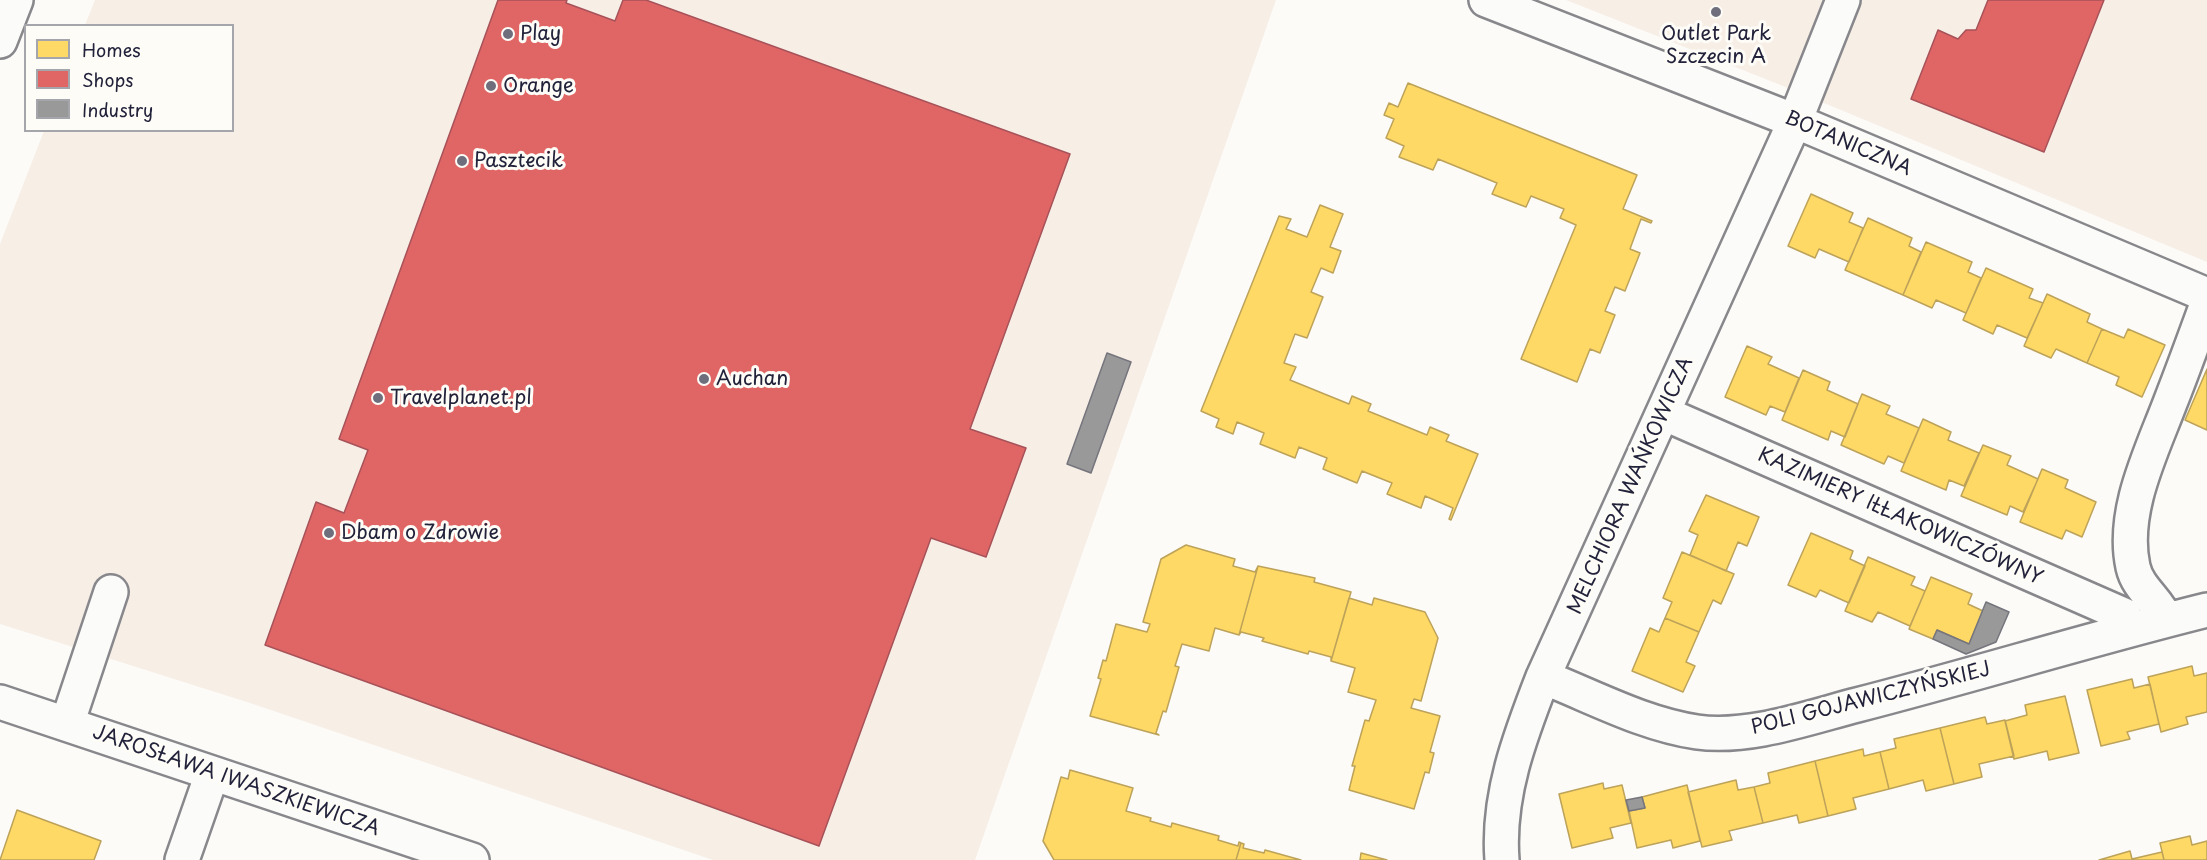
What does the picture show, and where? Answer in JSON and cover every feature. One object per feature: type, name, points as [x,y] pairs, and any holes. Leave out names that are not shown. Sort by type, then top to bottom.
[{"type":"street","points":[[0,41],[16,0]]},
{"type":"street","name":"BOTANICZNA","points":[[1486,0],[1795,121],[2207,295]]},
{"type":"street","name":"MELCHIORA WAŃKOWICZA","points":[[1502,860],[1501,840],[1506,788],[1522,731],[1544,677],[1795,121],[1843,0]]},
{"type":"street","points":[[2166,620],[2160,606],[2143,589],[2133,570],[2130,550],[2132,525],[2138,491],[2149,458],[2207,304]]},
{"type":"street","name":"KAZIMIERY IŁŁAKOWICZÓWNY","points":[[1663,413],[2124,615],[2128,630]]},
{"type":"street","points":[[68,724],[111,592]]},
{"type":"street","name":"POLI GOJAWICZYŃSKIEJ","points":[[1544,677],[1663,725],[1699,732],[1736,732],[1939,684],[2207,610]]},
{"type":"street","name":"JAROSŁAWA IWASZKIEWICZA","points":[[0,702],[472,860]]},
{"type":"street","points":[[182,860],[212,774]]},
{"type":"shaded area","points":[[95,0],[1276,0],[975,860],[713,860],[250,703],[0,624],[0,244],[44,132],[234,132],[234,24],[85,24]]},
{"type":"shaded area","points":[[1566,0],[2207,0],[2207,262],[1783,86]]},
{"type":"building: Homes","points":[[1408,83],[1637,175],[1623,209],[1652,221],[1651,223],[1641,219],[1630,249],[1640,253],[1625,291],[1615,287],[1605,311],[1615,315],[1600,353],[1590,349],[1577,382],[1521,359],[1576,225],[1560,218],[1564,209],[1531,196],[1526,207],[1492,194],[1497,183],[1438,159],[1433,170],[1399,157],[1404,146],[1386,138],[1394,119],[1384,115],[1389,103],[1398,107]]},
{"type":"building: Homes","points":[[1811,194],[1853,213],[1849,222],[1863,228],[1849,262],[1819,249],[1815,258],[1788,246]]},
{"type":"building: Homes","points":[[1320,205],[1343,214],[1330,247],[1341,251],[1333,273],[1321,268],[1311,292],[1323,297],[1307,338],[1295,334],[1284,363],[1296,367],[1290,380],[1349,404],[1352,396],[1371,404],[1368,411],[1427,435],[1430,427],[1449,435],[1446,441],[1478,454],[1451,520],[1449,519],[1453,508],[1425,496],[1421,508],[1387,494],[1392,483],[1362,471],[1357,483],[1323,469],[1327,458],[1299,447],[1295,458],[1260,444],[1264,433],[1237,422],[1233,434],[1216,427],[1219,419],[1201,411],[1279,216],[1291,219],[1286,229],[1307,237]]},
{"type":"building: Homes","points":[[1868,218],[1912,238],[1909,246],[1921,252],[1903,295],[1845,270]]},
{"type":"building: Homes","points":[[1926,242],[1972,262],[1968,272],[1981,278],[1966,313],[1936,300],[1932,308],[1903,295]]},
{"type":"building: Homes","points":[[1986,268],[2033,289],[2029,298],[2043,303],[2027,338],[1997,325],[1993,334],[1963,320]]},
{"type":"building: Homes","points":[[2047,294],[2090,314],[2087,322],[2102,329],[2087,363],[2056,349],[2051,358],[2024,346]]},
{"type":"building: Homes","points":[[2102,329],[2124,338],[2128,329],[2165,345],[2142,397],[2116,385],[2119,377],[2087,363]]},
{"type":"building: Homes","points":[[1747,346],[1772,357],[1768,364],[1799,378],[1785,412],[1770,406],[1766,415],[1725,397]]},
{"type":"building: Homes","points":[[2207,369],[2207,430],[2185,420]]},
{"type":"building: Homes","points":[[1803,370],[1830,382],[1827,390],[1858,404],[1845,437],[1831,431],[1828,440],[1782,420]]},
{"type":"building: Homes","points":[[1862,394],[1890,406],[1886,414],[1919,428],[1904,463],[1888,456],[1884,464],[1841,445]]},
{"type":"building: Homes","points":[[1923,419],[1951,432],[1948,440],[1979,453],[1964,486],[1949,480],[1946,490],[1901,471]]},
{"type":"building: Homes","points":[[1983,445],[2011,456],[2007,465],[2038,479],[2023,512],[2010,506],[2007,515],[1961,496]]},
{"type":"building: Homes","points":[[2042,469],[2068,480],[2065,488],[2096,502],[2082,537],[2066,530],[2062,539],[2020,522]]},
{"type":"building: Homes","points":[[1706,495],[1759,517],[1747,546],[1738,542],[1726,571],[1690,555],[1698,535],[1689,531]]},
{"type":"building: Homes","points":[[1811,533],[1853,551],[1850,559],[1865,566],[1849,603],[1820,590],[1816,597],[1788,585]]},
{"type":"building: Homes","points":[[1186,545],[1235,559],[1233,566],[1255,572],[1258,566],[1239,635],[1215,628],[1209,651],[1182,644],[1175,666],[1179,667],[1166,712],[1163,711],[1156,733],[1159,735],[1090,716],[1101,679],[1098,678],[1103,660],[1106,661],[1116,624],[1147,632],[1150,624],[1143,622],[1161,559]]},
{"type":"building: Homes","points":[[1682,552],[1734,574],[1721,604],[1713,600],[1699,632],[1665,618],[1672,602],[1663,598]]},
{"type":"building: Homes","points":[[1868,557],[1915,577],[1911,585],[1925,591],[1910,626],[1878,612],[1872,622],[1845,611]]},
{"type":"building: Homes","points":[[1258,566],[1315,578],[1314,582],[1351,592],[1331,661],[1331,657],[1309,651],[1308,654],[1262,641],[1264,638],[1241,632],[1239,635]]},
{"type":"building: Homes","points":[[1931,577],[1972,594],[1968,604],[1983,611],[1969,644],[1937,630],[1933,639],[1909,629]]},
{"type":"building: Homes","points":[[1349,598],[1372,605],[1374,598],[1425,612],[1438,638],[1421,701],[1414,699],[1411,708],[1440,716],[1430,752],[1434,753],[1429,773],[1425,772],[1414,809],[1349,790],[1355,766],[1352,766],[1365,720],[1369,721],[1376,700],[1348,692],[1355,668],[1331,661]]},
{"type":"building: Homes","points":[[1665,618],[1699,632],[1686,662],[1695,666],[1683,692],[1632,671],[1650,628],[1659,632]]},
{"type":"building: Homes","points":[[2192,666],[2194,676],[2207,673],[2207,712],[2186,717],[2188,724],[2161,732],[2148,677]]},
{"type":"building: Homes","points":[[2132,679],[2134,688],[2150,684],[2159,724],[2127,732],[2130,739],[2101,746],[2087,690]]},
{"type":"building: Homes","points":[[2065,696],[2079,753],[2049,760],[2047,751],[2014,759],[2005,721],[2027,715],[2025,705]]},
{"type":"building: Homes","points":[[1985,717],[1987,724],[2005,720],[2014,756],[1979,764],[1982,777],[1954,784],[1940,728]]},
{"type":"building: Homes","points":[[1940,728],[1954,784],[1926,791],[1923,780],[1889,789],[1880,752],[1896,748],[1894,739]]},
{"type":"building: Homes","points":[[1863,749],[1864,756],[1880,752],[1889,789],[1853,798],[1856,809],[1828,816],[1815,761]]},
{"type":"building: Homes","points":[[1815,761],[1828,816],[1799,823],[1797,815],[1763,823],[1754,787],[1770,783],[1768,773]]},
{"type":"building: Homes","points":[[1070,770],[1133,788],[1126,811],[1171,827],[1172,823],[1219,836],[1218,840],[1238,846],[1239,842],[1241,843],[1236,860],[1054,860],[1043,841],[1061,777],[1068,779]]},
{"type":"building: Homes","points":[[1736,780],[1738,790],[1754,787],[1763,823],[1729,831],[1732,840],[1702,847],[1688,792]]},
{"type":"building: Homes","points":[[1603,783],[1604,789],[1622,785],[1631,823],[1610,828],[1613,838],[1572,848],[1559,794]]},
{"type":"building: Homes","points":[[1687,785],[1700,841],[1673,848],[1671,840],[1637,848],[1629,811],[1645,808],[1642,797]]},
{"type":"building: Homes","points":[[17,810],[101,841],[94,860],[0,860]]},
{"type":"building: Homes","points":[[2190,836],[2192,845],[2207,841],[2207,860],[2164,860],[2160,843]]},
{"type":"building: Homes","points":[[1241,843],[1244,844],[1243,848],[1264,853],[1265,850],[1301,860],[1236,860]]},
{"type":"building: Homes","points":[[2130,851],[2132,859],[2162,852],[2164,860],[2099,860]]},
{"type":"building: Homes","points":[[1361,853],[1387,860],[1360,860]]},
{"type":"building: Shops","points":[[498,0],[567,0],[566,3],[615,21],[623,0],[646,0],[1070,154],[970,429],[1026,448],[986,557],[931,538],[819,846],[265,645],[316,502],[344,513],[368,450],[339,439]]},
{"type":"building: Shops","points":[[1988,0],[2104,0],[2044,152],[1911,99],[1938,30],[1958,39],[1966,30],[1976,30]]},
{"type":"building: Industry","points":[[1107,353],[1131,362],[1091,473],[1067,464]]},
{"type":"building: Industry","points":[[1986,602],[2009,612],[1996,642],[1966,654],[1933,639],[1937,630],[1969,644]]},
{"type":"building: Industry","points":[[1642,797],[1645,808],[1629,811],[1626,800]]},
{"type":"place","name":"Outlet Park Szczecin A","points":[[1716,12]]},
{"type":"place","name":"Play","points":[[508,34]]},
{"type":"place","name":"Orange","points":[[491,86]]},
{"type":"place","name":"Pasztecik","points":[[462,161]]},
{"type":"place","name":"Auchan","points":[[704,379]]},
{"type":"place","name":"Travelplanet.pl","points":[[378,398]]},
{"type":"place","name":"Dbam o Zdrowie","points":[[329,533]]}]
